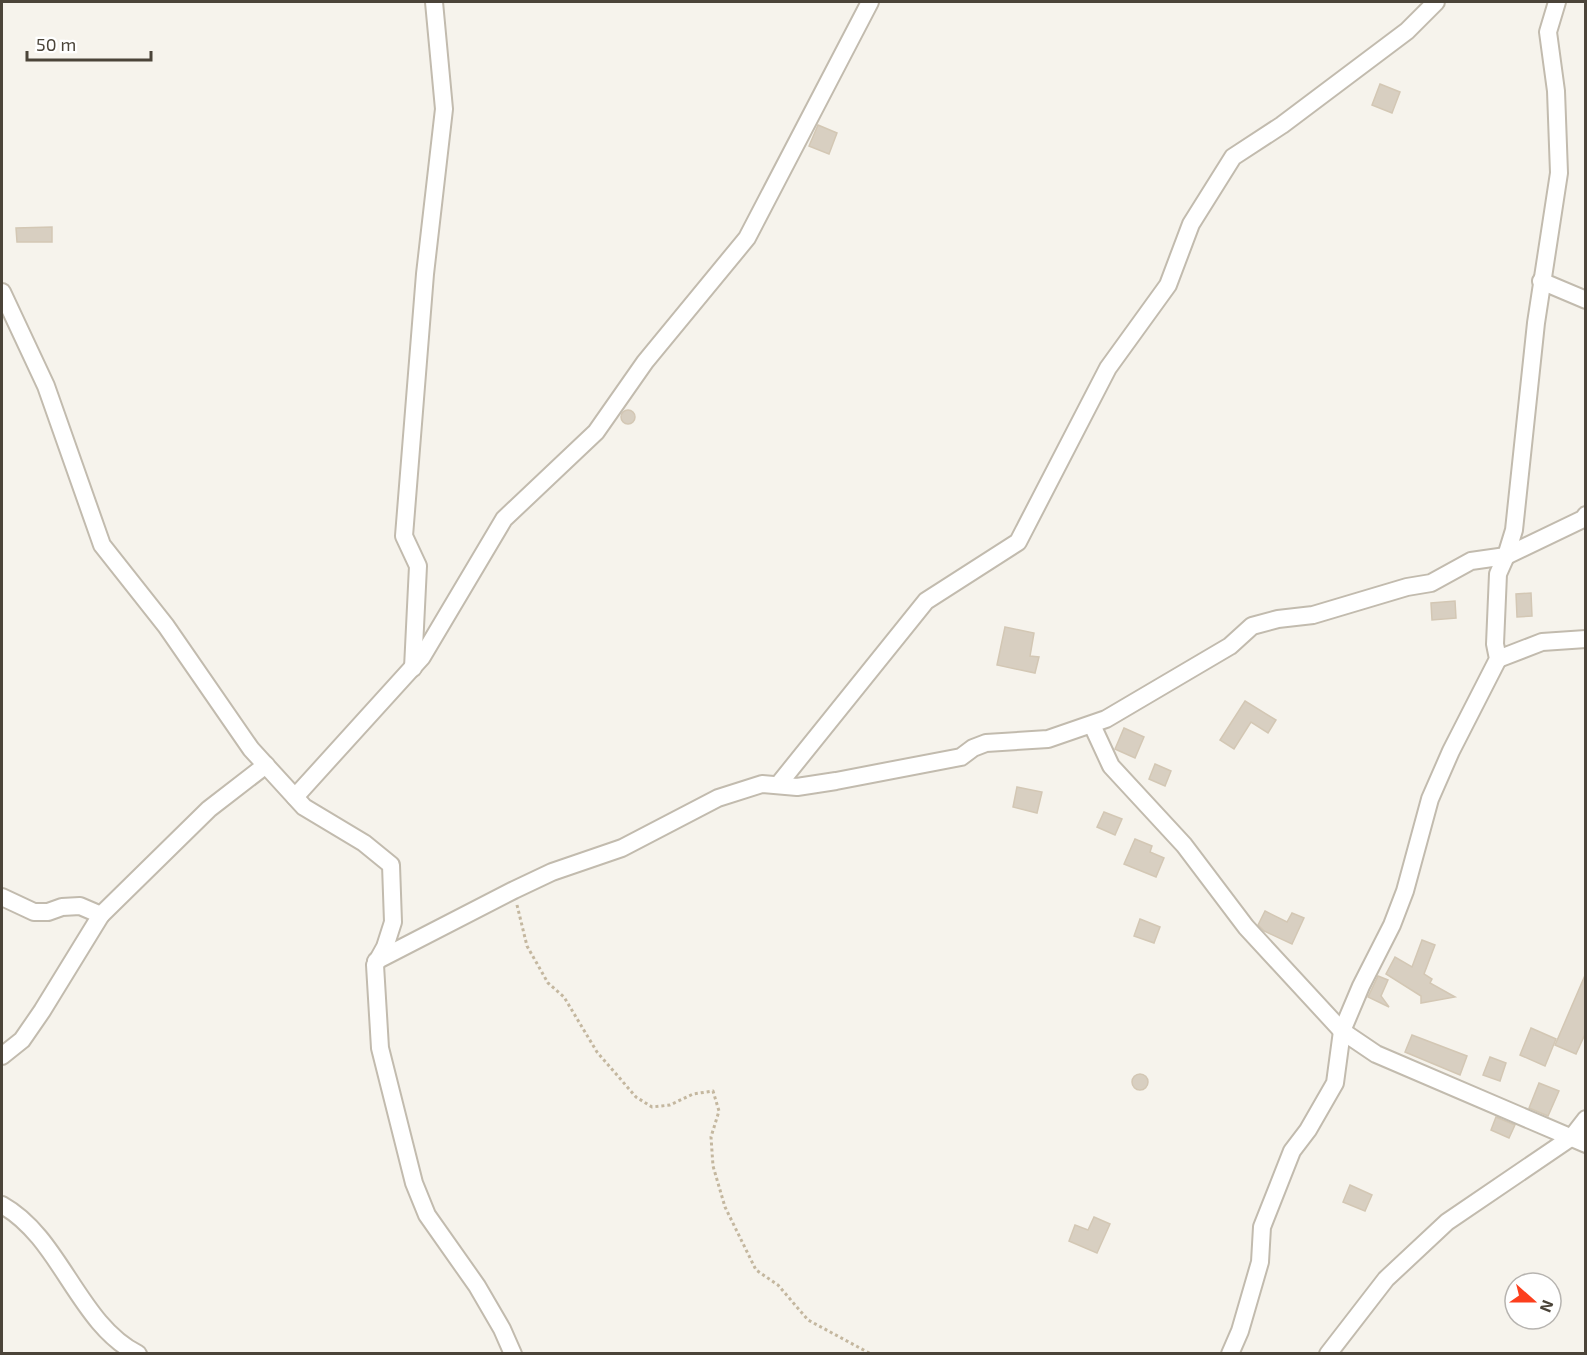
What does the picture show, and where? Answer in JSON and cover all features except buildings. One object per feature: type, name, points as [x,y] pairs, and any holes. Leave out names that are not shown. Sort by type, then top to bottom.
[{"type":"street","points":[[412,668],[418,566],[404,536],[425,274],[444,109],[434,2]]},
{"type":"street","points":[[295,797],[422,657],[504,519],[596,432],[645,362],[747,238],[870,2]]},
{"type":"street","points":[[778,785],[926,601],[1018,542],[1108,368],[1168,285],[1191,224],[1233,157],[1282,125],[1407,31],[1436,2]]},
{"type":"street","points":[[1230,1353],[1243,1321],[1260,1262],[1262,1227],[1292,1151],[1308,1130],[1335,1083],[1342,1031],[1402,900],[1434,790],[1451,751],[1498,659],[1496,644],[1498,574],[1514,530],[1541,281],[1559,173],[1556,92],[1548,32],[1557,2]]},
{"type":"street","points":[[1541,281],[1586,300]]},
{"type":"street","points":[[2,292],[46,386],[102,545],[166,626],[251,748],[266,765],[304,807],[364,843],[391,865],[393,922],[385,947],[376,961],[380,1048],[414,1183],[428,1215],[477,1286],[513,1353]]},
{"type":"street","points":[[376,961],[514,890],[552,872],[622,848],[718,798],[762,784],[797,787],[960,757],[986,743],[1048,740],[1106,719],[1230,646],[1252,626],[1278,619],[1307,616],[1407,587],[1431,583],[1471,561],[1506,556],[1583,519],[1586,514]]},
{"type":"street","points":[[1498,659],[1542,642],[1586,639]]},
{"type":"street","points":[[1092,725],[1111,766],[1184,845],[1246,927],[1342,1031],[1376,1054],[1579,1141]]},
{"type":"street","points":[[2,1056],[22,1040],[59,985],[101,915],[209,808],[266,765]]},
{"type":"street","points":[[2,897],[34,912],[48,912],[63,907],[80,906],[101,915]]},
{"type":"street","points":[[1328,1353],[1386,1279],[1447,1222],[1579,1141],[1586,1119]]},
{"type":"street","points":[[2,1205],[14,1212],[44,1244],[111,1336],[138,1353]]},
{"type":"path","points":[[514,890],[527,946],[548,983],[564,997],[597,1052],[636,1097],[651,1107],[670,1105],[693,1094],[713,1091],[719,1111],[711,1137],[713,1166],[725,1207],[756,1270],[778,1285],[808,1320],[871,1353]]}]
